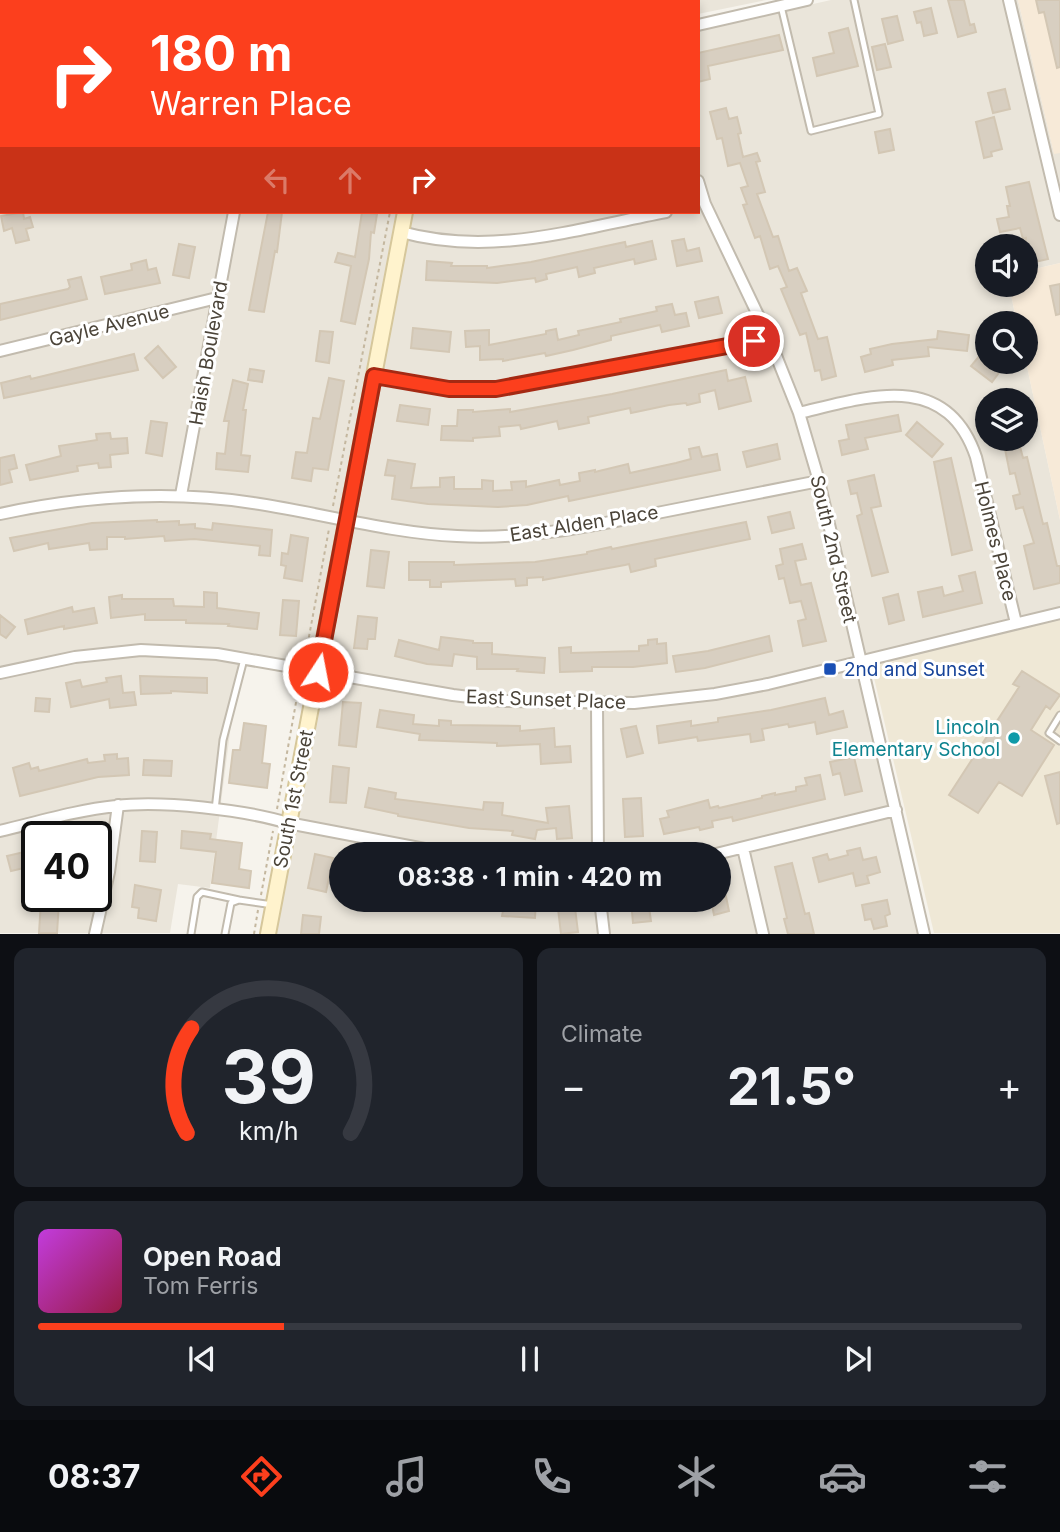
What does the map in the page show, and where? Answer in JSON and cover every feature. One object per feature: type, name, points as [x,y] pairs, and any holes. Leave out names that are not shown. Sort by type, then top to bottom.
[{"type":"street","points":[[700,25],[807,0]]},
{"type":"street","points":[[1009,0],[1060,215]]},
{"type":"street","name":"South 2nd Street","points":[[701,205],[769,338],[799,413],[819,481],[924,933]]},
{"type":"street","name":"Haish Boulevard","points":[[181,495],[234,214]]},
{"type":"street","name":"South 1st Street","points":[[268,933],[266,904],[281,821],[311,671],[347,520],[405,214]]},
{"type":"street","points":[[401,232],[448,242],[502,243],[655,214]]},
{"type":"street","name":"Gayle Avenue","points":[[0,351],[217,298]]},
{"type":"street","points":[[374,376],[449,389],[504,389],[769,338]]},
{"type":"street","name":"Holmes Place","points":[[799,413],[852,400],[904,395],[932,403],[954,419],[967,436],[976,457],[1016,623]]},
{"type":"street","name":"East Alden Place","points":[[0,514],[88,499],[181,495],[254,503],[457,536],[528,535],[603,524],[819,481]]},
{"type":"street","name":"East Sunset Place","points":[[0,673],[75,657],[130,651],[216,654],[477,698],[597,704],[634,703],[715,694],[1060,614]]},
{"type":"street","points":[[597,704],[598,842]]},
{"type":"street","points":[[95,933],[109,872],[118,805]]},
{"type":"street","points":[[0,831],[118,805],[186,806],[389,842]]},
{"type":"street","points":[[731,851],[896,810]]},
{"type":"street","points":[[743,848],[763,933]]},
{"type":"street","points":[[601,912],[604,933]]},
{"type":"lane","points":[[753,12],[755,0]]},
{"type":"lane","points":[[781,6],[811,131],[879,114],[854,0]]},
{"type":"lane","points":[[215,810],[223,740],[244,659]]},
{"type":"lane","points":[[1060,715],[1049,733],[1060,741]]},
{"type":"lane","points":[[191,933],[197,898],[202,892],[266,904]]},
{"type":"lane","points":[[225,933],[231,903],[239,900]]},
{"type":"path","points":[[254,933],[266,904],[311,671],[330,517],[390,214]]},
{"type":"shaded area","points":[[700,0],[766,0],[700,14]]},
{"type":"shaded area","points":[[831,0],[1018,0],[1054,153],[1060,153],[1060,263],[1038,268],[1038,234],[975,234],[975,297],[1011,297],[1014,311],[975,311],[975,374],[1029,374],[1032,388],[975,388],[975,451],[1038,451],[1038,418],[1060,520],[1060,610],[714,690],[648,698],[507,698],[454,692],[322,669],[409,214],[700,214],[700,30]]},
{"type":"shaded area","points":[[1018,0],[1060,0],[1060,153],[1054,154]]},
{"type":"shaded area","points":[[0,214],[400,214],[314,675],[239,663],[210,888],[178,884],[170,933],[0,933]]},
{"type":"shaded area","points":[[1060,263],[1060,520],[1038,418],[1038,388],[1032,388],[1029,374],[1038,374],[1038,311],[1014,311],[1011,297],[1038,297],[1038,268]]},
{"type":"shaded area","points":[[1060,618],[1060,933],[934,933],[871,665]]},
{"type":"shaded area","points":[[858,666],[919,934],[272,934],[320,676],[606,708]]},
{"type":"building","points":[[948,0],[964,0],[970,25],[974,24],[976,32],[958,37]]},
{"type":"building","points":[[1036,0],[1060,0],[1060,67],[1057,68],[1044,12],[1039,13]]},
{"type":"building","points":[[931,8],[937,33],[924,36],[921,22],[917,23],[914,12]]},
{"type":"building","points":[[897,16],[903,40],[888,44],[882,19]]},
{"type":"building","points":[[848,28],[858,66],[817,76],[813,58],[834,53],[829,33]]},
{"type":"building","points":[[779,35],[783,50],[708,66],[710,79],[700,82],[700,53]]},
{"type":"building","points":[[885,44],[891,67],[877,70],[872,47]]},
{"type":"building","points":[[1005,89],[1010,109],[993,113],[988,93]]},
{"type":"building","points":[[726,108],[729,119],[737,117],[743,157],[757,153],[760,161],[756,162],[765,192],[757,194],[773,237],[778,236],[789,271],[797,268],[807,291],[801,293],[818,339],[827,337],[836,376],[822,380],[820,370],[815,371],[806,333],[800,335],[781,289],[787,287],[778,266],[770,269],[760,236],[755,238],[743,205],[747,204],[741,188],[748,186],[740,163],[728,166],[722,138],[717,139],[710,112]]},
{"type":"building","points":[[994,117],[1002,149],[991,152],[992,156],[984,158],[976,122]]},
{"type":"building","points":[[890,129],[894,150],[879,153],[875,132]]},
{"type":"building","points":[[1029,182],[1048,259],[1038,261],[1038,234],[1022,234],[1020,228],[1000,232],[997,219],[1009,217],[1006,187]]},
{"type":"building","points":[[23,214],[24,219],[30,217],[33,227],[26,229],[29,240],[16,243],[12,228],[4,231],[1,216]]},
{"type":"building","points":[[268,214],[282,214],[264,312],[249,310]]},
{"type":"building","points":[[362,214],[377,214],[374,233],[371,232],[369,259],[355,324],[341,321],[351,266],[335,262],[338,253],[355,257]]},
{"type":"building","points":[[684,239],[687,251],[699,248],[702,261],[677,266],[672,241]]},
{"type":"building","points":[[652,241],[656,259],[635,264],[634,259],[594,268],[595,273],[579,277],[577,267],[546,274],[547,279],[536,282],[535,278],[497,283],[426,280],[427,261],[452,263],[451,266],[487,268],[531,262],[625,242],[626,247]]},
{"type":"building","points":[[179,244],[195,247],[189,278],[173,275]]},
{"type":"building","points":[[146,260],[148,270],[156,268],[160,283],[105,294],[101,277],[132,270],[131,264]]},
{"type":"building","points":[[81,277],[87,299],[0,320],[0,304],[68,289],[68,280]]},
{"type":"building","points":[[1060,284],[1060,314],[1056,315],[1050,286]]},
{"type":"building","points":[[718,297],[722,313],[699,318],[695,302]]},
{"type":"building","points":[[672,304],[675,315],[686,313],[689,326],[662,332],[660,325],[611,336],[611,340],[573,350],[503,361],[480,360],[480,346],[466,347],[465,331],[489,330],[489,345],[546,334],[546,331],[556,329],[558,340],[579,335],[578,331],[621,322],[620,319],[657,311],[656,307]]},
{"type":"building","points":[[413,328],[451,332],[449,352],[411,348]]},
{"type":"building","points":[[320,331],[333,332],[329,363],[316,361]]},
{"type":"building","points":[[938,331],[969,335],[967,351],[928,347],[929,356],[892,360],[893,365],[865,372],[861,357],[871,354],[870,349],[937,339]]},
{"type":"building","points":[[158,346],[176,367],[163,378],[145,358]]},
{"type":"building","points":[[134,354],[138,370],[4,398],[1,383],[30,376],[31,379]]},
{"type":"building","points":[[250,369],[264,371],[262,382],[248,380]]},
{"type":"building","points":[[726,370],[728,381],[745,377],[751,401],[719,409],[715,390],[699,394],[700,402],[631,413],[630,408],[588,417],[589,423],[559,429],[557,421],[521,429],[520,425],[499,427],[500,436],[473,438],[473,441],[441,440],[442,426],[457,426],[458,410],[473,412],[510,409],[510,412]]},
{"type":"building","points":[[982,374],[998,374],[992,382]]},
{"type":"building","points":[[329,378],[344,381],[328,470],[313,468],[311,481],[292,478],[296,452],[307,453],[313,418],[320,419]]},
{"type":"building","points":[[233,380],[248,384],[243,410],[246,410],[241,455],[250,456],[248,472],[216,469],[217,453],[225,454],[229,421],[224,421]]},
{"type":"building","points":[[400,405],[430,409],[428,425],[397,421]]},
{"type":"building","points":[[898,415],[901,431],[865,438],[868,449],[842,455],[839,441],[849,439],[846,425]]},
{"type":"building","points":[[151,421],[167,423],[162,456],[146,453]]},
{"type":"building","points":[[917,422],[943,444],[932,457],[906,435]]},
{"type":"building","points":[[110,433],[111,439],[127,438],[128,453],[110,455],[111,467],[99,468],[98,463],[77,466],[78,471],[30,480],[26,465],[61,456],[59,446],[97,440],[96,434]]},
{"type":"building","points":[[777,444],[780,459],[747,467],[743,452]]},
{"type":"building","points":[[699,447],[702,457],[717,454],[720,470],[569,501],[568,496],[527,505],[498,507],[428,504],[392,499],[395,476],[385,475],[388,460],[415,464],[411,488],[440,487],[440,478],[454,477],[454,489],[482,489],[482,480],[493,481],[493,491],[512,490],[511,482],[526,481],[526,487],[559,480],[560,485],[580,481],[579,473],[628,464],[630,473],[676,463],[691,459],[689,449]]},
{"type":"building","points":[[1005,451],[1021,451],[1023,458],[1027,457],[1043,524],[1047,523],[1057,566],[1060,566],[1060,583],[1034,589],[1024,546],[1034,543],[1023,507],[1016,509],[1013,496],[1020,494],[1015,473],[1010,474]]},
{"type":"building","points":[[14,455],[17,468],[9,470],[12,482],[0,485],[0,458]]},
{"type":"building","points":[[951,458],[972,550],[952,555],[934,462]]},
{"type":"building","points":[[874,475],[881,506],[871,508],[888,572],[872,576],[857,516],[862,514],[857,493],[851,494],[848,481]]},
{"type":"building","points":[[790,512],[794,528],[772,533],[768,517]]},
{"type":"building","points":[[179,521],[179,525],[195,524],[195,528],[212,530],[213,523],[272,530],[270,556],[259,555],[260,546],[194,539],[165,541],[164,536],[125,539],[107,537],[107,549],[90,550],[89,543],[49,549],[48,543],[14,551],[10,538],[92,523]]},
{"type":"building","points":[[746,522],[750,539],[655,559],[656,566],[631,572],[629,564],[543,580],[543,577],[527,578],[527,585],[516,586],[515,579],[441,582],[441,587],[430,587],[430,580],[409,580],[409,562],[454,562],[454,565],[535,562]]},
{"type":"building","points":[[291,535],[308,538],[302,581],[284,578],[286,566],[281,565],[282,553],[288,554]]},
{"type":"building","points":[[802,544],[806,559],[795,561],[801,585],[811,583],[826,641],[803,646],[798,621],[806,619],[801,601],[790,603],[784,578],[779,579],[776,566],[783,564],[780,549]]},
{"type":"building","points":[[371,550],[389,552],[384,588],[367,586]]},
{"type":"building","points":[[975,572],[982,603],[923,617],[918,592],[942,587],[944,596],[963,591],[959,576]]},
{"type":"building","points":[[204,592],[217,593],[217,608],[259,613],[257,629],[228,626],[229,624],[186,623],[186,620],[145,620],[145,614],[111,618],[109,597],[122,595],[122,599],[173,599],[174,606],[204,607]]},
{"type":"building","points":[[898,594],[904,620],[889,624],[883,598]]},
{"type":"building","points":[[283,600],[299,601],[296,636],[280,635]]},
{"type":"building","points":[[72,607],[73,612],[94,608],[97,623],[64,629],[64,626],[28,634],[25,620]]},
{"type":"building","points":[[0,615],[15,627],[6,638],[0,634]]},
{"type":"building","points":[[358,616],[377,618],[375,639],[368,639],[367,649],[354,648]]},
{"type":"building","points":[[769,636],[772,651],[705,668],[676,672],[673,656],[708,651]]},
{"type":"building","points":[[441,637],[473,643],[492,643],[492,654],[545,658],[544,673],[517,671],[518,669],[477,669],[477,657],[454,654],[452,666],[427,664],[395,656],[399,640],[439,650]]},
{"type":"building","points":[[657,639],[657,644],[666,643],[667,663],[633,667],[592,667],[592,671],[560,672],[559,648],[571,647],[571,653],[639,651],[639,646],[648,645],[648,640]]},
{"type":"building","name":"Lincoln Elementary School","points":[[1022,671],[1060,695],[1050,709],[1046,706],[1031,730],[1054,745],[1022,796],[999,782],[978,813],[949,795],[1019,687],[1013,684]]},
{"type":"building","points":[[121,676],[123,693],[134,692],[136,705],[110,708],[109,699],[71,707],[66,683],[80,680],[82,687],[107,682],[106,678]]},
{"type":"building","points":[[140,676],[207,678],[207,693],[171,691],[141,694]]},
{"type":"building","points":[[36,698],[50,699],[49,712],[35,711]]},
{"type":"building","points":[[825,698],[829,715],[843,711],[847,727],[817,734],[815,722],[789,727],[788,724],[762,729],[764,740],[751,742],[750,734],[698,741],[697,737],[659,743],[657,726],[691,721],[691,726],[718,722],[718,718]]},
{"type":"building","points":[[343,702],[361,703],[356,747],[339,745]]},
{"type":"building","points":[[380,710],[414,715],[413,724],[439,726],[439,720],[451,721],[451,725],[520,726],[520,731],[554,728],[555,747],[570,746],[571,762],[541,764],[540,744],[497,746],[497,743],[419,740],[420,734],[377,727]]},
{"type":"building","points":[[244,723],[266,726],[262,763],[270,764],[267,788],[229,783],[233,750],[240,750]]},
{"type":"building","points":[[636,726],[643,753],[627,757],[621,729]]},
{"type":"building","points":[[117,754],[117,759],[128,758],[129,775],[98,777],[20,796],[13,768],[29,763],[31,769],[38,767],[39,771],[87,759],[88,763],[105,761],[104,755]]},
{"type":"building","points":[[854,757],[862,791],[845,795],[840,773],[833,775],[830,762]]},
{"type":"building","points":[[144,760],[172,761],[171,776],[143,775]]},
{"type":"building","points":[[333,766],[349,768],[346,803],[330,802]]},
{"type":"building","points":[[1060,772],[1060,823],[1057,824],[1045,776]]},
{"type":"building","points":[[820,775],[825,799],[733,821],[732,817],[712,821],[713,827],[700,830],[699,827],[664,834],[660,819],[669,817],[667,811],[708,800],[710,808],[719,808],[775,793],[796,791],[796,787],[807,785],[805,778]]},
{"type":"building","points":[[369,788],[396,793],[395,799],[483,810],[484,802],[503,803],[502,815],[548,823],[546,808],[569,806],[572,838],[557,839],[556,828],[537,830],[535,839],[512,835],[513,831],[469,828],[398,816],[365,807]]},
{"type":"building","points":[[641,798],[643,836],[625,837],[623,799]]},
{"type":"building","points":[[142,831],[157,832],[155,862],[140,861]]},
{"type":"building","points":[[182,831],[211,834],[210,839],[242,843],[239,869],[251,871],[249,888],[212,883],[216,852],[181,848]]},
{"type":"building","points":[[860,848],[863,860],[876,857],[880,872],[867,876],[869,883],[856,886],[853,873],[819,882],[813,858],[827,854],[829,860],[848,855],[847,851]]},
{"type":"building","points":[[21,853],[21,869],[11,871],[7,856]]},
{"type":"building","points":[[315,854],[329,857],[326,892],[308,888]]},
{"type":"building","points":[[792,863],[805,914],[809,913],[814,934],[788,934],[775,867]]},
{"type":"building","points":[[135,885],[161,890],[156,921],[138,918],[139,908],[132,907]]},
{"type":"building","points":[[887,900],[890,914],[885,916],[887,926],[874,929],[871,919],[865,920],[862,905]]},
{"type":"building","points":[[40,912],[58,912],[57,933],[39,933]]},
{"type":"building","points":[[503,912],[535,912],[535,918],[502,916]]},
{"type":"building","points":[[558,912],[576,912],[578,932],[561,934]]},
{"type":"building","points":[[632,912],[650,912],[651,921],[633,923]]},
{"type":"building","points":[[303,915],[321,917],[319,934],[301,934]]},
{"type":"place","name":"2nd and Sunset","points":[[830,669]]},
{"type":"place","name":"Lincoln Elementary School","points":[[1014,738]]},
{"type":"route","points":[[318,672],[374,376],[449,389],[512,388],[754,341]]}]
